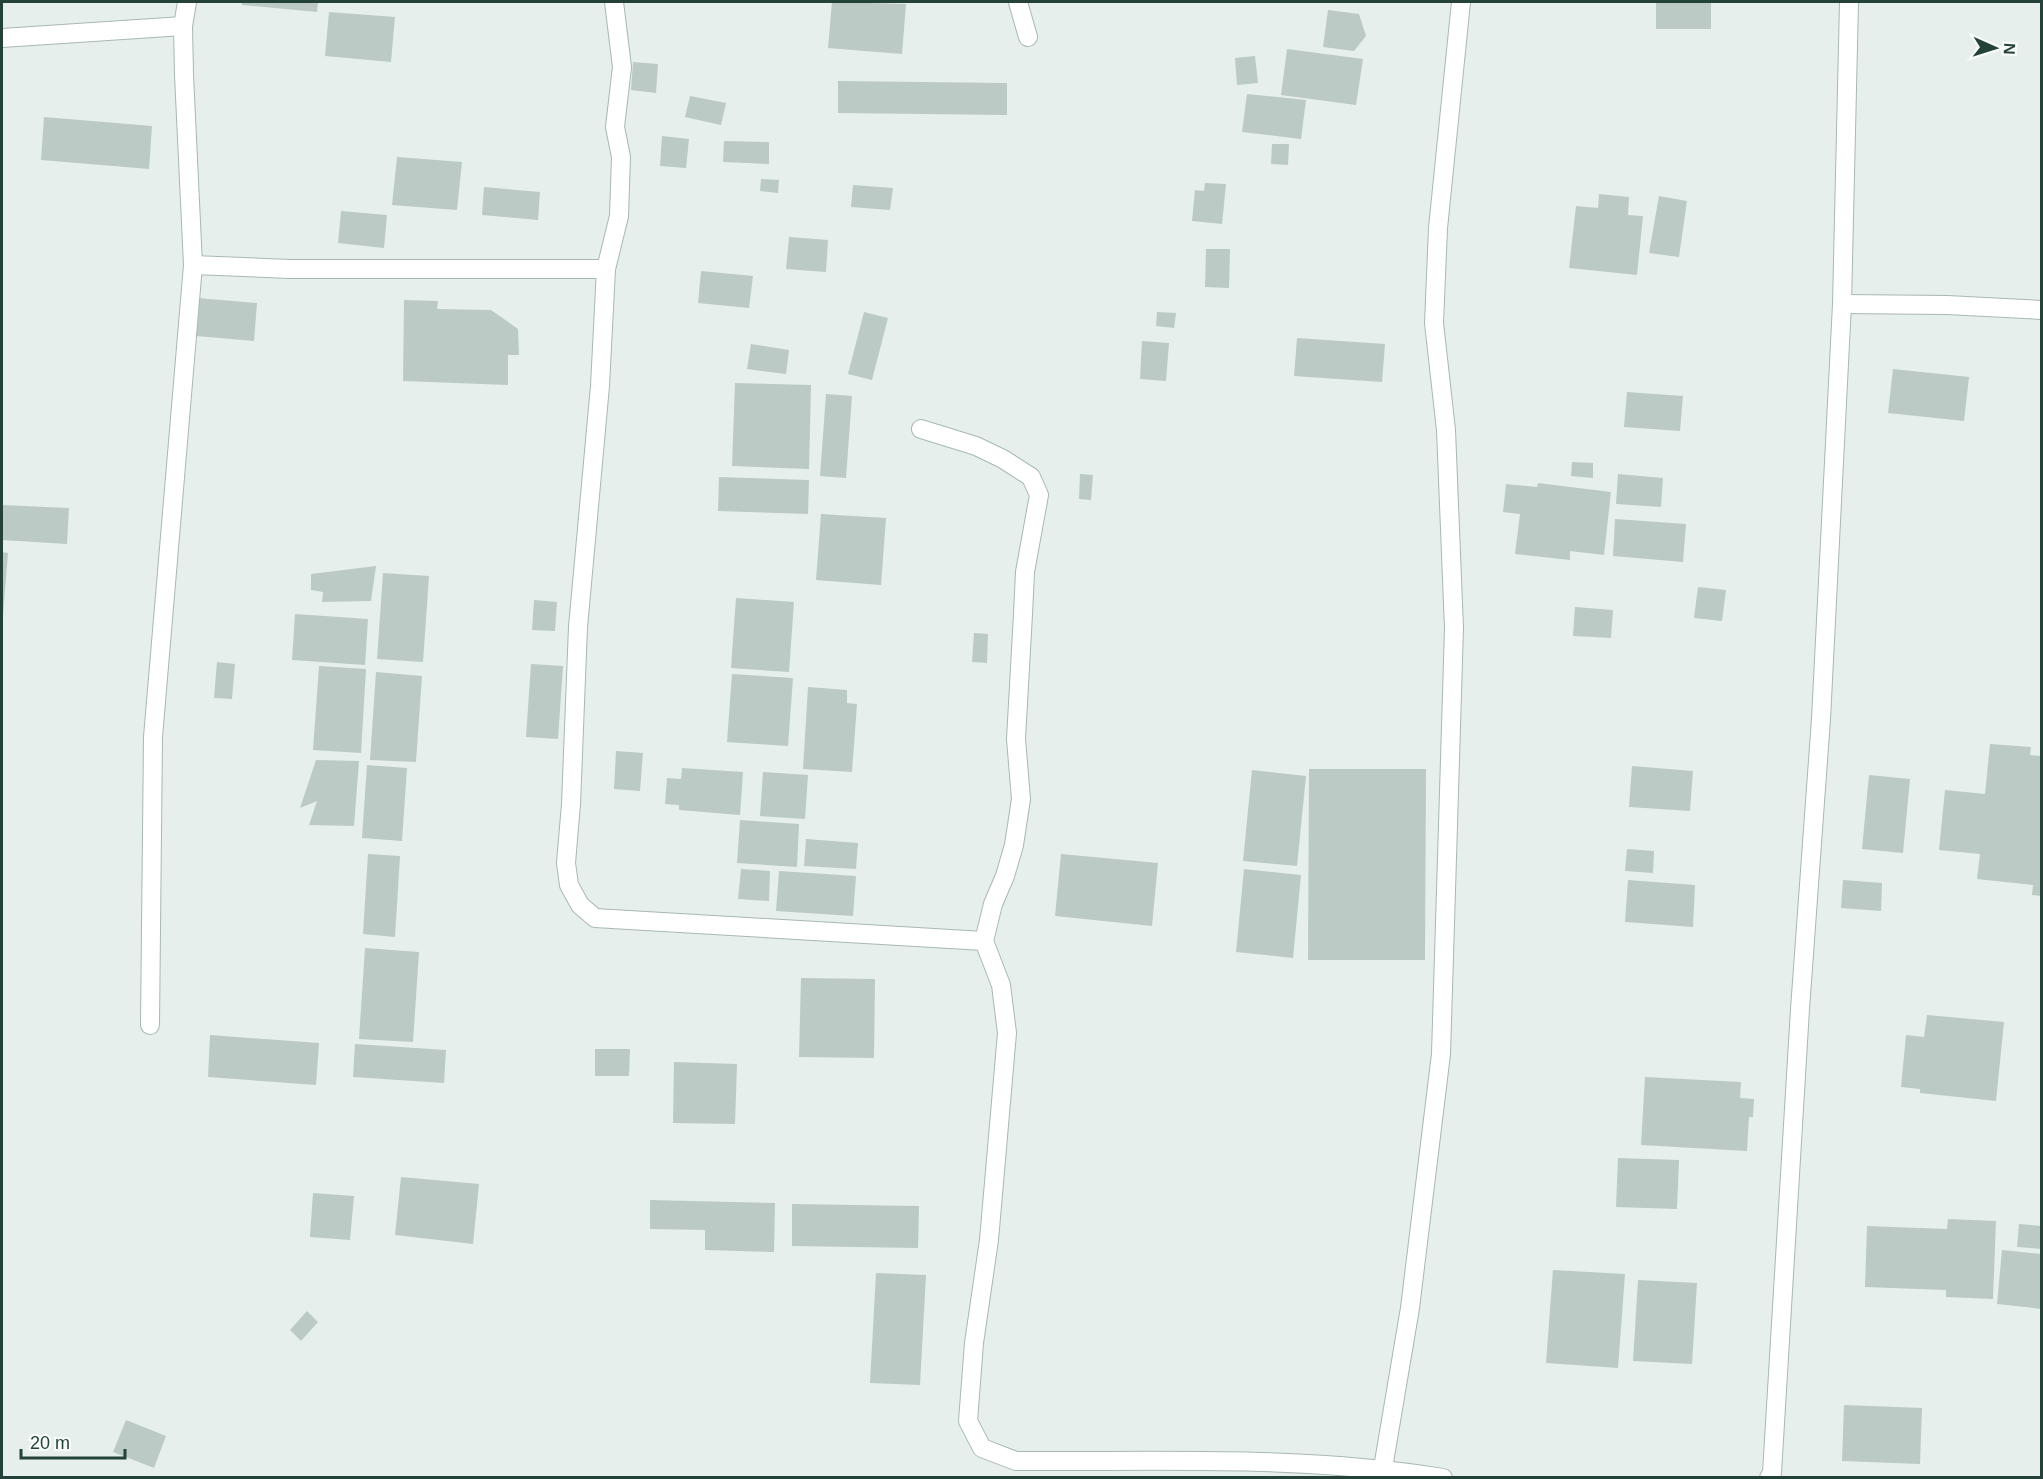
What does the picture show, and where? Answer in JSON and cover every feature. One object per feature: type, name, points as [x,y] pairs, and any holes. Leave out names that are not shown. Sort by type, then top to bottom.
[{"type":"street","points":[[150,1025],[153,737],[193,265],[183,26],[187,2]]},
{"type":"street","points":[[614,2],[622,67],[615,127],[621,157],[619,216],[606,269],[600,386],[578,627],[572,804],[566,863],[569,885],[580,905],[596,918],[984,941]]},
{"type":"street","points":[[1018,2],[1028,37]]},
{"type":"street","points":[[1383,1468],[1410,1308],[1441,1054],[1454,628],[1446,430],[1434,323],[1438,228],[1461,2]]},
{"type":"street","points":[[1769,1478],[1772,1473],[1800,1009],[1821,719],[1842,304],[1849,2]]},
{"type":"street","points":[[2,38],[183,26]]},
{"type":"street","points":[[193,265],[290,269],[606,269]]},
{"type":"street","points":[[1842,304],[1947,305],[2042,310]]},
{"type":"street","points":[[921,429],[975,446],[1003,459],[1031,477],[1039,495],[1025,572],[1016,739],[1021,799],[1014,845],[1005,876],[993,904],[984,941],[1001,985],[1007,1033],[990,1228],[974,1343],[968,1421],[982,1448],[1016,1461],[1267,1463],[1383,1468],[1443,1478]]},
{"type":"building","points":[[242,2],[318,2],[317,12],[242,5]]},
{"type":"building","points":[[832,2],[906,4],[902,54],[828,48]]},
{"type":"building","points":[[1656,2],[1711,2],[1711,29],[1656,29]]},
{"type":"building","points":[[1328,10],[1359,14],[1366,36],[1354,51],[1323,47]]},
{"type":"building","points":[[329,12],[395,17],[391,62],[325,56]]},
{"type":"building","points":[[1287,49],[1363,59],[1356,105],[1281,95]]},
{"type":"building","points":[[1255,56],[1258,83],[1237,85],[1235,58]]},
{"type":"building","points":[[633,62],[658,64],[656,93],[631,90]]},
{"type":"building","points":[[838,81],[1007,83],[1007,115],[838,113]]},
{"type":"building","points":[[1247,94],[1306,100],[1301,139],[1242,132]]},
{"type":"building","points":[[690,96],[726,103],[721,125],[685,117]]},
{"type":"building","points":[[44,117],[152,126],[149,169],[41,160]]},
{"type":"building","points":[[662,136],[689,139],[686,168],[660,166]]},
{"type":"building","points":[[724,141],[769,142],[769,164],[723,162]]},
{"type":"building","points":[[1272,144],[1289,144],[1288,165],[1271,164]]},
{"type":"building","points":[[397,157],[462,162],[457,210],[392,205]]},
{"type":"building","points":[[761,179],[779,180],[778,193],[760,191]]},
{"type":"building","points":[[1205,183],[1226,184],[1222,224],[1192,221],[1195,190],[1204,191]]},
{"type":"building","points":[[853,185],[893,188],[890,210],[851,207]]},
{"type":"building","points":[[484,187],[540,192],[538,220],[482,215]]},
{"type":"building","points":[[1599,194],[1629,197],[1628,215],[1643,216],[1637,275],[1569,268],[1576,206],[1598,208]]},
{"type":"building","points":[[1659,196],[1687,201],[1679,257],[1649,253]]},
{"type":"building","points":[[341,211],[387,215],[384,248],[338,243]]},
{"type":"building","points":[[789,237],[828,240],[826,272],[786,269]]},
{"type":"building","points":[[1206,249],[1230,249],[1229,288],[1205,287]]},
{"type":"building","points":[[701,271],[753,276],[749,308],[698,303]]},
{"type":"building","points":[[198,298],[257,303],[254,341],[196,336]]},
{"type":"building","points":[[404,300],[438,301],[437,309],[491,310],[518,329],[519,355],[508,355],[508,385],[403,381]]},
{"type":"building","points":[[864,312],[888,318],[872,380],[848,374]]},
{"type":"building","points":[[1157,312],[1176,313],[1174,328],[1156,326]]},
{"type":"building","points":[[1297,338],[1385,344],[1382,382],[1294,376]]},
{"type":"building","points":[[1142,341],[1169,343],[1166,381],[1140,379]]},
{"type":"building","points":[[751,344],[789,350],[786,374],[747,369]]},
{"type":"building","points":[[1893,369],[1969,377],[1964,421],[1888,413]]},
{"type":"building","points":[[735,383],[811,385],[809,469],[732,466]]},
{"type":"building","points":[[1627,392],[1683,396],[1680,431],[1624,427]]},
{"type":"building","points":[[826,394],[852,396],[846,478],[820,476]]},
{"type":"building","points":[[1572,462],[1593,463],[1593,478],[1571,476]]},
{"type":"building","points":[[1080,474],[1093,475],[1091,500],[1079,499]]},
{"type":"building","points":[[1618,474],[1663,478],[1661,507],[1616,504]]},
{"type":"building","points":[[719,477],[809,480],[808,514],[718,511]]},
{"type":"building","points":[[1538,483],[1611,492],[1604,555],[1570,551],[1570,560],[1515,554],[1520,514],[1503,512],[1506,484],[1537,487]]},
{"type":"building","points":[[2,505],[69,508],[67,544],[2,540]]},
{"type":"building","points":[[821,514],[886,518],[881,585],[816,580]]},
{"type":"building","points":[[1615,519],[1686,524],[1683,562],[1613,556]]},
{"type":"building","points":[[2,552],[8,553],[3,615],[2,615]]},
{"type":"building","points":[[376,566],[371,601],[322,602],[323,592],[311,590],[311,574]]},
{"type":"building","points":[[383,573],[429,576],[423,662],[377,659]]},
{"type":"building","points":[[1698,587],[1726,590],[1722,621],[1694,618]]},
{"type":"building","points":[[736,598],[794,602],[789,672],[731,668]]},
{"type":"building","points":[[534,600],[557,602],[555,631],[532,630]]},
{"type":"building","points":[[1575,607],[1613,610],[1611,638],[1573,636]]},
{"type":"building","points":[[295,614],[368,619],[365,665],[292,660]]},
{"type":"building","points":[[974,633],[988,634],[987,663],[972,662]]},
{"type":"building","points":[[217,662],[235,664],[232,699],[214,698]]},
{"type":"building","points":[[531,664],[563,666],[558,739],[526,737]]},
{"type":"building","points":[[319,666],[366,669],[361,753],[313,750]]},
{"type":"building","points":[[376,672],[422,676],[416,762],[370,760]]},
{"type":"building","points":[[732,674],[793,678],[788,746],[727,742]]},
{"type":"building","points":[[808,687],[847,690],[847,703],[857,704],[852,772],[803,769]]},
{"type":"building","points":[[1990,744],[2031,747],[2030,755],[2042,756],[2042,896],[2032,895],[2033,885],[1977,879],[1980,854],[1939,850],[1945,790],[1985,794]]},
{"type":"building","points":[[616,751],[643,753],[640,791],[614,789]]},
{"type":"building","points":[[316,760],[359,761],[354,826],[309,825],[317,801],[300,808]]},
{"type":"building","points":[[367,765],[407,768],[402,841],[362,838]]},
{"type":"building","points":[[1632,766],[1693,771],[1690,811],[1629,807]]},
{"type":"building","points":[[682,768],[743,772],[740,815],[679,810],[679,805],[665,804],[667,778],[681,779]]},
{"type":"building","points":[[1309,769],[1426,769],[1425,960],[1308,960]]},
{"type":"building","points":[[1252,770],[1306,776],[1297,866],[1243,861]]},
{"type":"building","points":[[763,772],[808,775],[805,819],[760,816]]},
{"type":"building","points":[[1869,775],[1910,779],[1903,853],[1862,849]]},
{"type":"building","points":[[740,820],[799,824],[797,867],[737,863]]},
{"type":"building","points":[[806,839],[858,843],[856,869],[804,866]]},
{"type":"building","points":[[1627,849],[1654,851],[1653,873],[1625,871]]},
{"type":"building","points":[[368,854],[400,856],[395,937],[363,934]]},
{"type":"building","points":[[1061,854],[1158,863],[1152,926],[1055,916]]},
{"type":"building","points":[[741,869],[770,871],[769,901],[738,899]]},
{"type":"building","points":[[1244,869],[1301,875],[1293,958],[1236,952]]},
{"type":"building","points":[[779,871],[856,876],[853,916],[776,911]]},
{"type":"building","points":[[1628,880],[1695,885],[1693,927],[1625,922]]},
{"type":"building","points":[[1843,880],[1882,883],[1881,911],[1841,908]]},
{"type":"building","points":[[365,948],[419,952],[413,1042],[359,1039]]},
{"type":"building","points":[[801,978],[875,979],[874,1058],[799,1057]]},
{"type":"building","points":[[1927,1015],[2004,1022],[1996,1101],[1920,1093],[1920,1089],[1901,1087],[1906,1035],[1924,1037]]},
{"type":"building","points":[[210,1035],[319,1043],[316,1085],[208,1077]]},
{"type":"building","points":[[355,1044],[446,1050],[444,1083],[353,1077]]},
{"type":"building","points":[[595,1049],[630,1049],[629,1076],[595,1076]]},
{"type":"building","points":[[674,1062],[737,1064],[735,1124],[673,1123]]},
{"type":"building","points":[[1645,1077],[1741,1082],[1740,1098],[1754,1099],[1753,1117],[1749,1117],[1747,1151],[1641,1145]]},
{"type":"building","points":[[1618,1158],[1679,1160],[1677,1209],[1616,1207]]},
{"type":"building","points":[[401,1177],[479,1184],[473,1244],[395,1235]]},
{"type":"building","points":[[313,1193],[354,1196],[350,1240],[310,1237]]},
{"type":"building","points":[[650,1200],[775,1203],[774,1252],[705,1250],[705,1230],[650,1229]]},
{"type":"building","points":[[792,1204],[919,1206],[918,1248],[792,1246]]},
{"type":"building","points":[[1948,1219],[1996,1221],[1993,1299],[1946,1297],[1946,1290],[1865,1287],[1867,1226],[1947,1229]]},
{"type":"building","points":[[2019,1224],[2042,1226],[2042,1249],[2017,1247]]},
{"type":"building","points":[[2002,1250],[2042,1254],[2042,1309],[1997,1304]]},
{"type":"building","points":[[1553,1270],[1625,1274],[1618,1368],[1546,1363]]},
{"type":"building","points":[[876,1273],[926,1275],[920,1385],[870,1383]]},
{"type":"building","points":[[1638,1280],[1697,1283],[1692,1364],[1633,1361]]},
{"type":"building","points":[[307,1311],[318,1322],[301,1341],[290,1330]]},
{"type":"building","points":[[1844,1405],[1922,1408],[1920,1464],[1842,1461]]},
{"type":"building","points":[[126,1420],[166,1436],[154,1468],[113,1452]]}]
